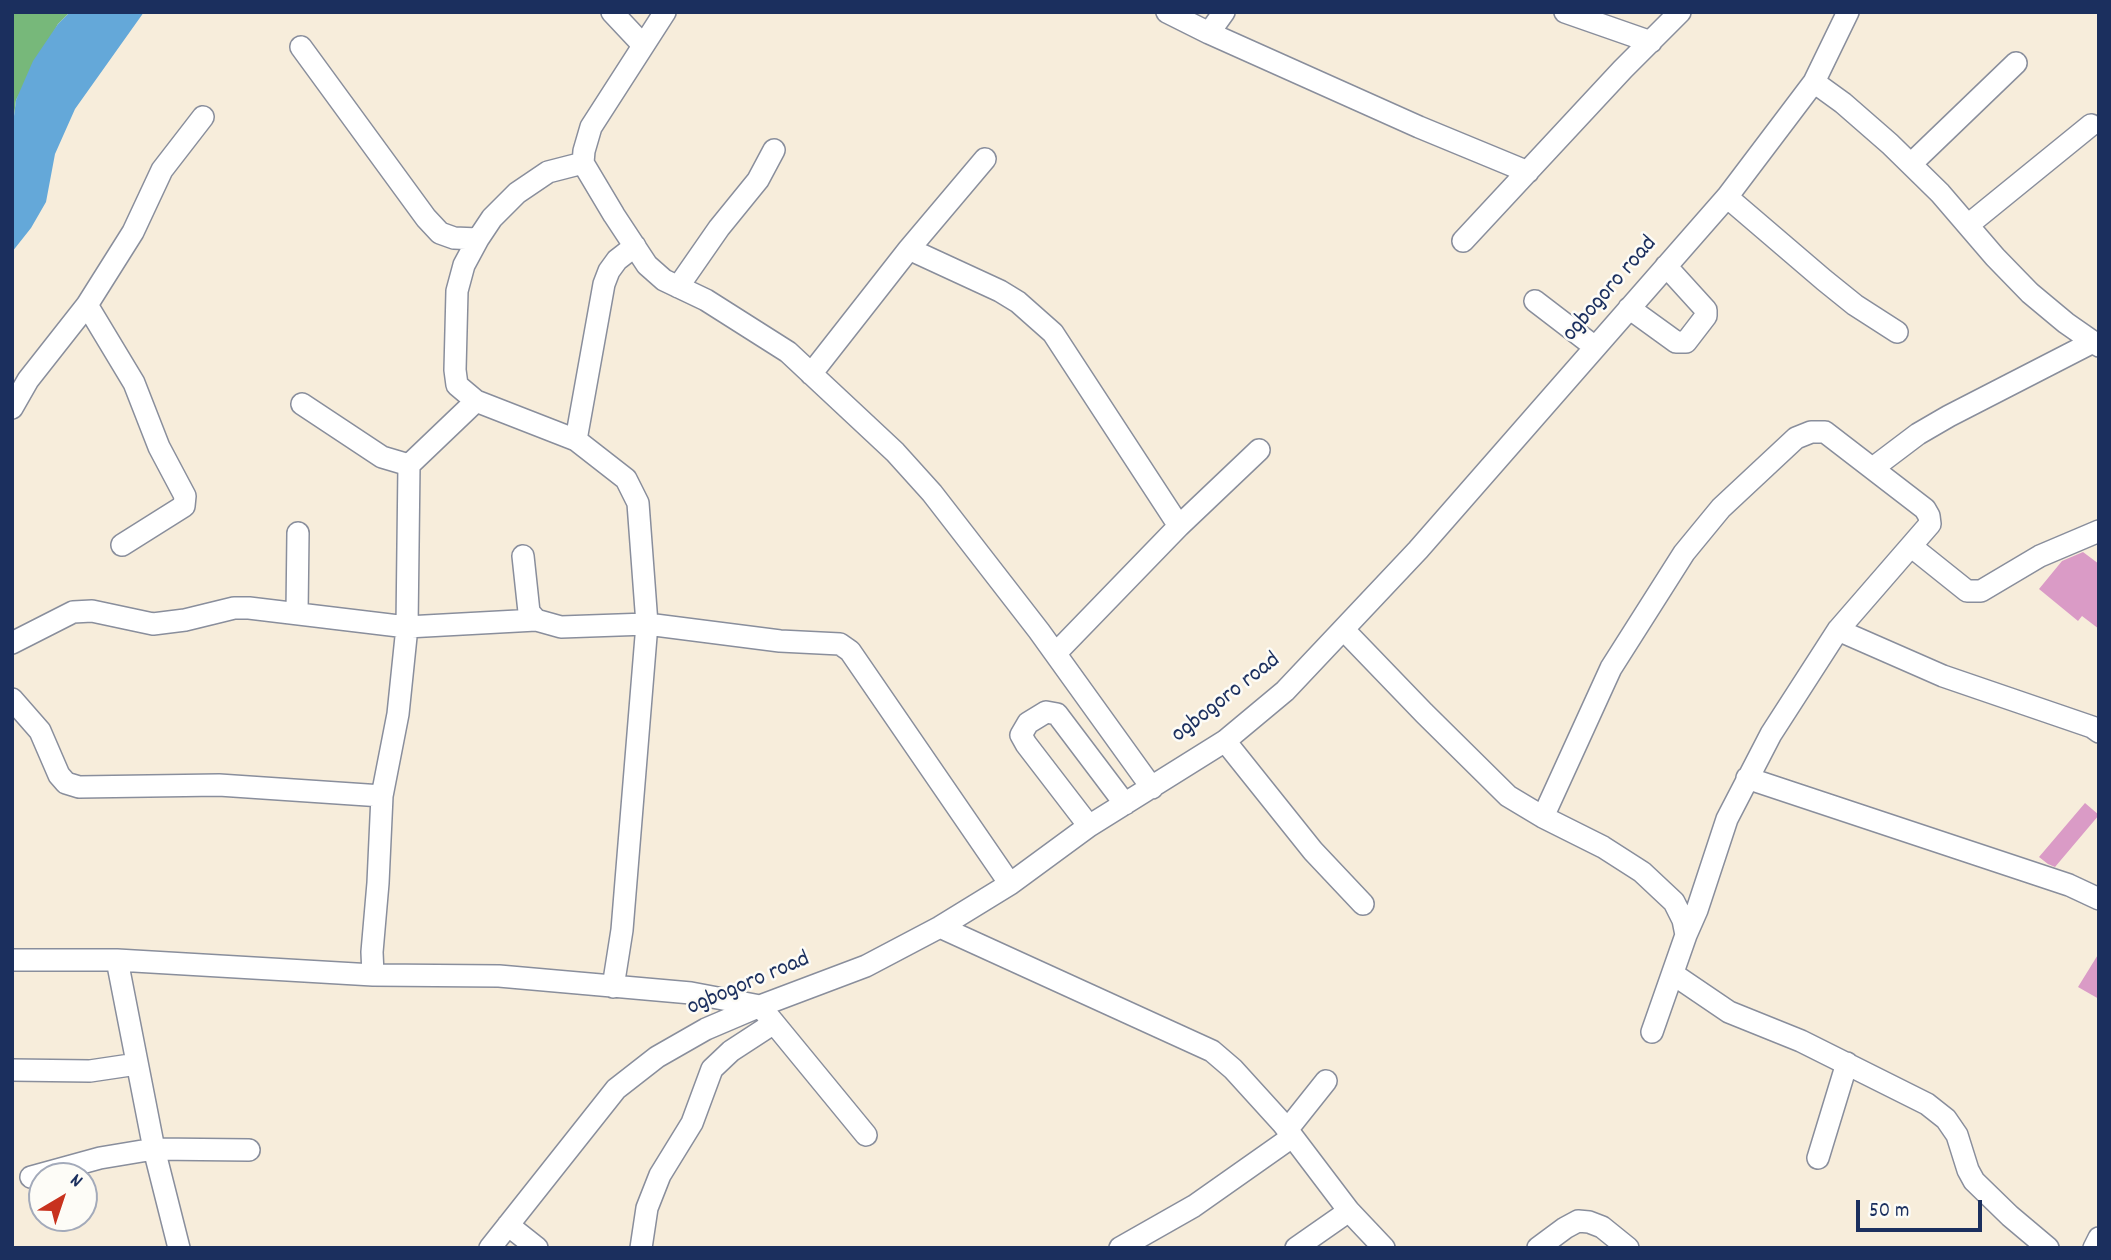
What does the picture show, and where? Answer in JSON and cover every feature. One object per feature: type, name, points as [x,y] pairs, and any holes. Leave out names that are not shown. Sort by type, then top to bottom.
[{"type":"street","points":[[612,12],[643,45]]},
{"type":"street","points":[[665,12],[591,127],[584,151],[583,163],[614,215],[647,265],[664,280],[706,300],[788,352],[895,452],[932,492],[1056,653],[1152,788]]},
{"type":"street","points":[[1167,12],[1419,127],[1528,172]]},
{"type":"street","points":[[1209,33],[1224,12]]},
{"type":"street","points":[[1565,12],[1651,42]]},
{"type":"street","points":[[1463,241],[1623,69],[1680,12]]},
{"type":"street","name":"ogbogoro road","points":[[490,1248],[616,1089],[657,1057],[696,1034],[760,1006],[866,966],[940,927],[1010,884],[1089,826],[1225,741],[1285,691],[1418,550],[1727,197],[1814,82],[1848,12]]},
{"type":"street","points":[[301,47],[426,218],[440,233],[454,238],[478,239]]},
{"type":"street","points":[[1911,164],[2016,63]]},
{"type":"street","points":[[1814,82],[1843,103],[1940,192],[1995,257],[2030,293],[2096,344],[1949,416],[1918,434],[1873,468]]},
{"type":"street","points":[[12,408],[28,380],[87,305],[133,232],[162,170],[203,117]]},
{"type":"street","points":[[1968,225],[2091,125]]},
{"type":"street","points":[[678,287],[719,228],[758,180],[774,150]]},
{"type":"street","points":[[811,374],[909,249],[985,159]]},
{"type":"street","points":[[583,163],[548,172],[517,193],[492,218],[478,239],[464,265],[457,292],[455,370],[457,385],[476,401],[576,440],[626,480],[638,503],[647,624],[622,930],[613,987]]},
{"type":"street","points":[[1727,197],[1824,280],[1897,332]]},
{"type":"street","points":[[576,440],[604,284],[617,260],[635,246]]},
{"type":"street","points":[[909,249],[1000,290],[1053,333],[1179,526]]},
{"type":"street","points":[[1629,309],[1676,342],[1686,342],[1706,316],[1706,310],[1666,266]]},
{"type":"street","points":[[1535,301],[1595,347]]},
{"type":"street","points":[[87,305],[134,383],[159,447],[185,496],[184,506],[122,545]]},
{"type":"street","points":[[373,975],[372,951],[382,796],[398,714],[407,627],[409,464],[476,401]]},
{"type":"street","points":[[302,404],[382,457],[409,464]]},
{"type":"street","points":[[1543,817],[1611,668],[1684,553],[1721,508],[1796,438],[1811,432],[1825,432],[1925,509],[1930,524],[1838,630],[1771,734],[1747,778],[1727,819],[1697,911],[1686,934],[1652,1032]]},
{"type":"street","points":[[1056,653],[1179,526],[1259,450]]},
{"type":"street","points":[[1912,547],[1967,591],[1981,591],[2040,556],[2099,531]]},
{"type":"street","points":[[297,613],[298,533]]},
{"type":"street","points":[[523,556],[529,612],[536,620]]},
{"type":"street","points":[[12,643],[73,612],[92,611],[153,624],[185,620],[234,608],[249,608],[407,627],[536,620],[561,628],[647,624],[780,641],[840,644],[850,651],[1010,884]]},
{"type":"street","points":[[1344,630],[1508,796],[1543,817],[1604,847],[1642,873],[1674,902],[1683,920],[1686,934]]},
{"type":"street","points":[[1838,630],[1943,676],[2092,727],[2099,732]]},
{"type":"street","points":[[12,699],[40,731],[59,775],[66,783],[79,787],[219,785],[382,796]]},
{"type":"street","points":[[1089,826],[1026,744],[1021,735],[1028,723],[1046,712],[1057,713],[1125,804]]},
{"type":"street","points":[[1225,741],[1313,851],[1363,904]]},
{"type":"street","points":[[1747,778],[2068,886],[2099,899]]},
{"type":"street","points":[[940,927],[1212,1051],[1233,1069],[1290,1133],[1349,1211],[1384,1248]]},
{"type":"street","points":[[12,960],[117,960],[373,975],[499,976],[691,993],[760,1006],[866,1135]]},
{"type":"street","points":[[117,960],[154,1149],[179,1248]]},
{"type":"street","points":[[1673,974],[1728,1012],[1801,1041],[1927,1104],[1946,1119],[1957,1135],[1974,1181],[2048,1248]]},
{"type":"street","points":[[641,1248],[647,1208],[660,1175],[692,1123],[712,1069],[732,1051],[774,1023]]},
{"type":"street","points":[[1818,1158],[1847,1063]]},
{"type":"street","points":[[12,1070],[90,1071],[137,1064]]},
{"type":"street","points":[[1120,1248],[1194,1206],[1290,1133],[1326,1081]]},
{"type":"street","points":[[85,1162],[154,1149],[249,1150]]},
{"type":"street","points":[[1296,1248],[1349,1211]]},
{"type":"street","points":[[1538,1248],[1578,1221],[1602,1227],[1628,1248]]},
{"type":"street","points":[[508,1225],[537,1248]]},
{"type":"street","points":[[2094,1248],[2099,1238]]},
{"type":"green space","points":[[12,12],[70,12],[58,24],[16,100],[12,132]]},
{"type":"water","points":[[70,12],[144,12],[75,109],[55,154],[46,202],[31,228],[12,252],[12,132],[16,100],[33,61],[58,24]]},
{"type":"building","points":[[2083,552],[2099,564],[2099,629],[2082,616],[2078,621],[2039,589],[2062,561]]},
{"type":"building","points":[[2085,803],[2099,815],[2055,867],[2048,864],[2039,857]]},
{"type":"building","points":[[2099,953],[2099,999],[2078,987]]}]
